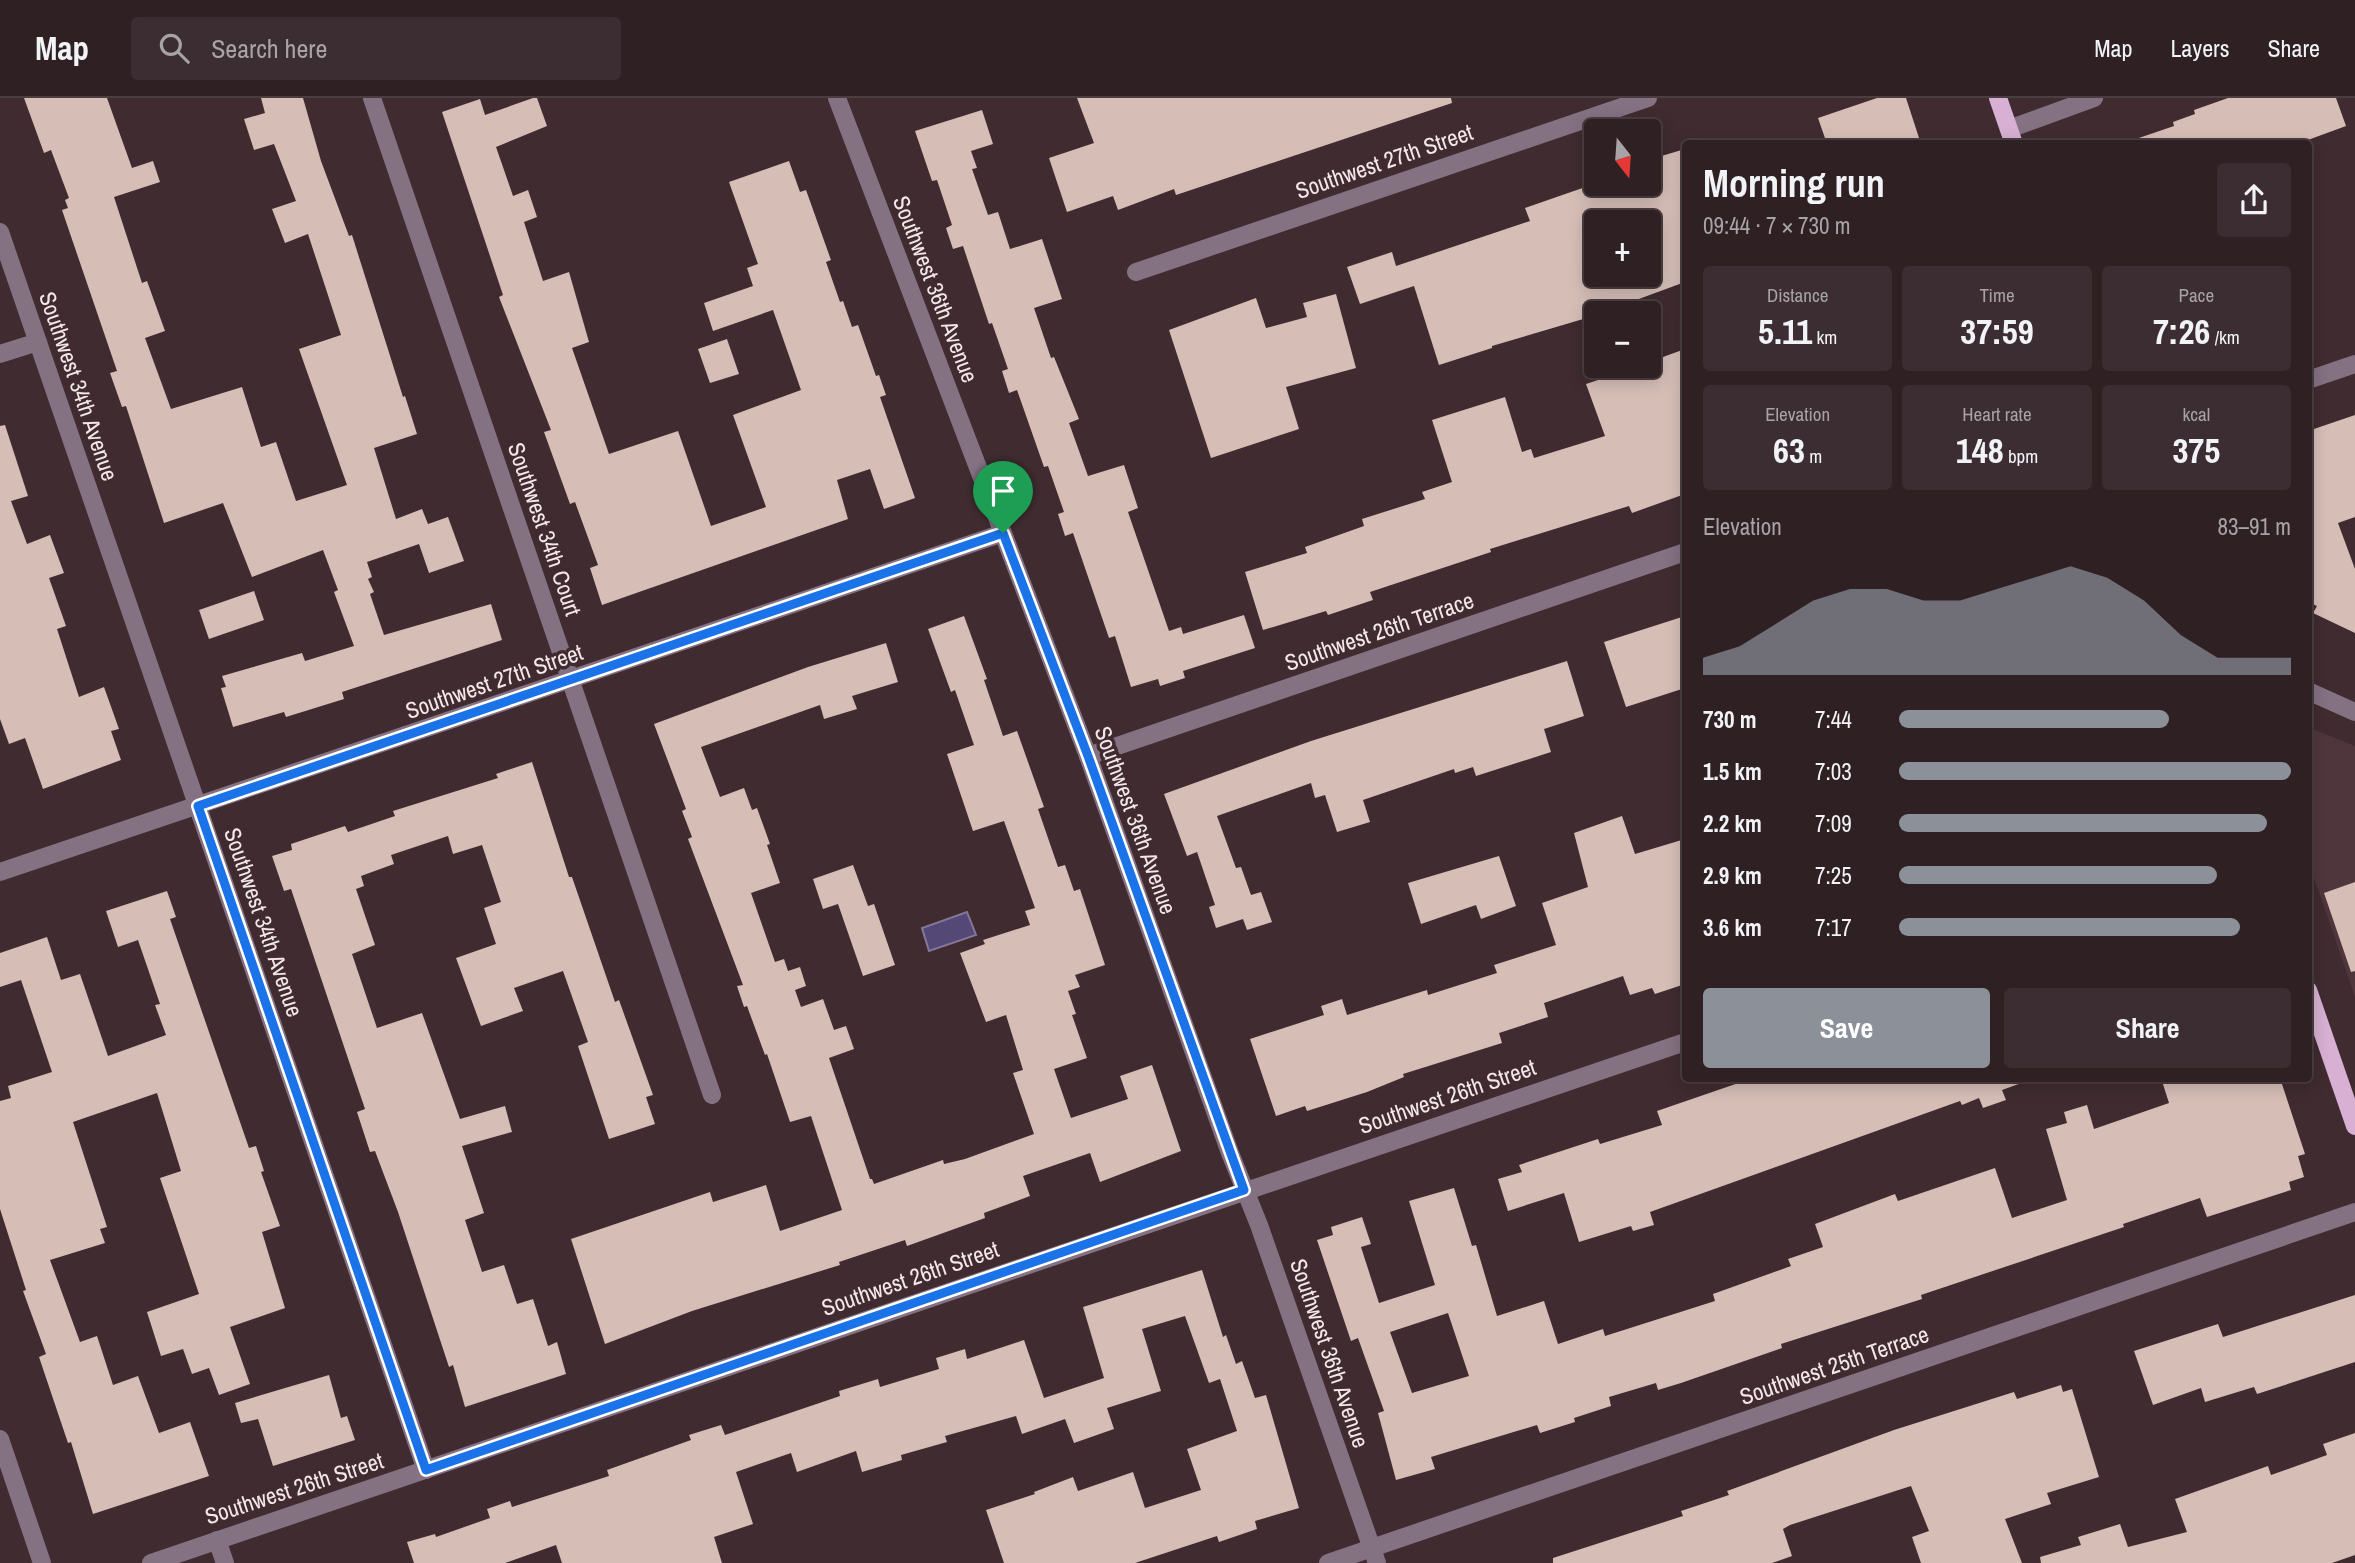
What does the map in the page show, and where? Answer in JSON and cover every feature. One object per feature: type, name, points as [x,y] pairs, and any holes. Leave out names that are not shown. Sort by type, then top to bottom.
[{"type":"main road","points":[[1998,98],[2011,136]]},
{"type":"main road","points":[[2312,1002],[2355,1126]]},
{"type":"street","name":"Southwest 34th Court","points":[[372,98],[712,1095]]},
{"type":"street","name":"Southwest 36th Avenue","points":[[837,98],[1088,756],[1244,1190],[1259,1225],[1374,1556]]},
{"type":"street","name":"Southwest 27th Street","points":[[1136,272],[1648,98]]},
{"type":"street","points":[[2011,136],[2094,98]]},
{"type":"street","name":"Southwest 34th Avenue","points":[[0,232],[426,1470]]},
{"type":"street","points":[[0,354],[38,342]]},
{"type":"street","points":[[2312,379],[2355,364]]},
{"type":"street","name":"Southwest 27th Street","points":[[0,872],[1003,533]]},
{"type":"street","name":"Southwest 26th Terrace","points":[[1088,756],[1682,553]]},
{"type":"street","points":[[2312,693],[2355,712]]},
{"type":"street","name":"Southwest 26th Street","points":[[151,1563],[1682,1042]]},
{"type":"street","name":"Southwest 25th Terrace","points":[[1328,1563],[1374,1556],[2355,1212]]},
{"type":"street","points":[[0,1439],[42,1563]]},
{"type":"street","points":[[217,1540],[225,1563]]},
{"type":"shaded area","points":[[2312,729],[2355,746],[2355,997],[2312,872]]},
{"type":"shaded area","points":[[967,912],[976,935],[929,951],[922,928]]},
{"type":"building","points":[[24,98],[107,98],[132,168],[153,161],[160,182],[114,197],[142,283],[147,281],[165,331],[145,338],[171,409],[242,387],[261,447],[276,442],[296,501],[347,485],[299,349],[341,335],[308,234],[285,243],[272,209],[296,201],[274,144],[254,150],[244,119],[265,113],[261,98],[303,98],[321,161],[349,236],[352,235],[417,434],[374,448],[396,519],[422,509],[428,524],[448,517],[464,561],[429,573],[419,544],[367,562],[372,577],[368,579],[374,592],[370,594],[384,635],[491,604],[502,640],[342,692],[344,699],[286,717],[284,712],[233,727],[221,688],[226,687],[222,676],[302,653],[305,661],[354,646],[334,592],[338,590],[323,550],[252,577],[223,503],[164,523],[126,406],[122,407],[110,373],[117,371],[62,210],[68,208],[65,200],[69,198],[51,150],[44,153]]},
{"type":"building","points":[[537,98],[547,126],[496,147],[513,196],[528,190],[537,217],[524,222],[543,281],[569,272],[589,342],[572,348],[609,454],[678,431],[711,526],[766,507],[733,415],[801,390],[773,310],[713,331],[704,303],[753,286],[747,268],[758,264],[729,182],[789,161],[800,192],[806,190],[831,260],[826,262],[840,302],[843,301],[852,327],[858,325],[876,376],[879,375],[886,395],[880,397],[915,498],[884,509],[870,469],[837,480],[848,519],[602,605],[590,568],[598,565],[575,502],[570,504],[544,432],[551,430],[499,297],[503,295],[442,112],[480,99],[485,115]]},
{"type":"building","points":[[1077,98],[1451,98],[1452,103],[1176,195],[1174,189],[1118,210],[1113,196],[1067,212],[1049,158],[1094,143]]},
{"type":"building","points":[[1877,98],[1906,98],[1920,140],[1826,140],[1818,118]]},
{"type":"building","points":[[2228,98],[2336,98],[2346,126],[2308,140],[2133,140],[2174,126],[2173,122],[2195,114],[2194,110]]},
{"type":"building","points":[[982,110],[993,144],[971,151],[977,168],[972,169],[988,215],[998,212],[1010,249],[1042,239],[1062,299],[1034,308],[1051,358],[1054,357],[1079,419],[1069,423],[1088,476],[1124,465],[1138,508],[1128,512],[1169,631],[1181,627],[1183,634],[1244,615],[1255,648],[1183,671],[1185,678],[1160,686],[1158,679],[1131,687],[1115,636],[1109,638],[1073,533],[1065,536],[1058,514],[1064,512],[1048,466],[1044,467],[1017,390],[1009,393],[1002,371],[1008,369],[992,323],[989,324],[963,246],[953,249],[946,228],[952,225],[937,180],[932,181],[915,131]]},
{"type":"building","points":[[1682,150],[1682,283],[1633,301],[1584,301],[1584,319],[1439,365],[1414,286],[1360,304],[1347,267],[1392,252],[1396,266],[1530,221],[1525,208],[1584,187],[1584,196],[1661,196],[1661,156]]},
{"type":"building","points":[[1336,294],[1356,368],[1286,387],[1299,429],[1211,458],[1169,330],[1256,298],[1266,328],[1307,317],[1303,303]]},
{"type":"building","points":[[727,339],[739,374],[710,383],[698,349]]},
{"type":"building","points":[[1682,350],[1682,495],[1632,513],[1629,506],[1490,549],[1491,552],[1370,592],[1373,600],[1328,615],[1326,611],[1263,630],[1245,572],[1307,553],[1305,547],[1364,526],[1362,519],[1425,499],[1422,492],[1452,482],[1432,420],[1505,397],[1522,452],[1531,449],[1534,458],[1605,436],[1586,384],[1604,378],[1661,378],[1661,358]]},
{"type":"building","points":[[2355,415],[2355,517],[2338,523],[2355,569],[2355,633],[2313,613],[2317,606],[2312,604],[2312,430]]},
{"type":"building","points":[[5,425],[28,496],[11,501],[27,544],[50,535],[64,573],[49,578],[66,626],[57,629],[79,697],[104,687],[119,729],[111,731],[121,760],[43,789],[25,738],[9,744],[0,719],[0,426]]},
{"type":"building","points":[[254,591],[264,620],[209,639],[199,610]]},
{"type":"building","points":[[964,616],[987,679],[984,680],[1003,736],[1017,731],[1044,807],[1038,809],[1058,867],[1065,865],[1074,891],[1080,889],[1105,965],[1075,975],[1080,987],[1068,991],[1076,1014],[1072,1015],[1087,1058],[1054,1069],[1071,1118],[1128,1099],[1120,1076],[1152,1065],[1181,1151],[1100,1182],[1090,1153],[1023,1176],[1030,1196],[984,1213],[985,1218],[907,1246],[905,1240],[839,1262],[840,1265],[692,1311],[605,1344],[571,1239],[710,1192],[713,1202],[766,1185],[780,1231],[842,1210],[811,1116],[790,1122],[767,1054],[765,1055],[747,1006],[744,1007],[737,986],[743,985],[688,839],[692,837],[682,811],[686,809],[654,724],[808,667],[886,643],[898,682],[852,696],[857,709],[824,719],[820,705],[701,747],[720,797],[744,788],[752,810],[757,808],[770,844],[767,845],[780,883],[751,893],[775,962],[784,959],[788,971],[800,967],[806,986],[795,990],[801,1007],[823,999],[834,1030],[846,1026],[854,1049],[829,1058],[874,1184],[943,1160],[944,1164],[965,1159],[1034,1134],[1013,1073],[1023,1070],[1006,1015],[986,1022],[960,953],[985,944],[983,940],[1030,925],[1025,911],[1035,908],[1004,821],[973,831],[947,754],[974,745],[955,690],[951,692],[928,629]]},
{"type":"building","points":[[1682,617],[1682,689],[1626,707],[1604,642]]},
{"type":"building","points":[[1567,661],[1584,716],[1544,729],[1551,752],[1476,776],[1473,767],[1455,773],[1454,769],[1363,800],[1370,822],[1337,832],[1325,795],[1315,798],[1311,783],[1217,816],[1236,868],[1241,867],[1251,895],[1261,892],[1272,922],[1247,930],[1243,919],[1216,928],[1209,907],[1215,905],[1197,852],[1187,856],[1164,794],[1311,741]]},
{"type":"building","points":[[532,762],[569,877],[572,877],[615,1002],[619,1000],[653,1095],[646,1097],[655,1124],[609,1139],[578,1046],[588,1042],[563,971],[514,988],[523,1011],[481,1026],[456,958],[496,944],[484,908],[501,902],[482,845],[453,854],[448,836],[391,855],[394,864],[361,876],[364,886],[356,889],[375,945],[352,954],[377,1028],[422,1013],[460,1119],[505,1106],[512,1132],[462,1146],[484,1213],[465,1220],[482,1272],[504,1265],[517,1304],[533,1299],[548,1346],[557,1342],[566,1374],[465,1407],[453,1365],[449,1367],[398,1212],[375,1151],[370,1152],[357,1112],[365,1109],[291,889],[284,891],[272,856],[292,850],[291,844],[345,826],[348,832],[395,816],[393,811],[498,778],[496,774]]},
{"type":"building","points":[[1622,816],[1635,854],[1682,840],[1682,985],[1655,994],[1652,988],[1630,995],[1623,976],[1544,1003],[1548,1017],[1499,1033],[1502,1043],[1403,1074],[1404,1077],[1367,1092],[1307,1111],[1305,1106],[1276,1116],[1250,1039],[1324,1015],[1321,1006],[1342,999],[1347,1015],[1427,990],[1428,995],[1497,973],[1494,965],[1556,945],[1542,903],[1588,887],[1574,833]]},
{"type":"building","points":[[1499,856],[1516,906],[1481,919],[1476,905],[1421,924],[1408,883]]},
{"type":"building","points":[[853,865],[868,906],[874,904],[895,965],[863,976],[838,904],[823,909],[813,879]]},
{"type":"building","points":[[2355,882],[2355,971],[2351,972],[2324,893]]},
{"type":"building","points":[[167,891],[176,917],[170,919],[249,1148],[256,1146],[264,1171],[261,1172],[280,1226],[262,1232],[285,1308],[230,1327],[250,1384],[219,1395],[209,1368],[192,1374],[183,1349],[161,1356],[147,1312],[199,1294],[160,1178],[181,1171],[157,1093],[73,1122],[107,1227],[100,1229],[105,1243],[50,1260],[80,1342],[97,1336],[113,1385],[138,1376],[159,1433],[190,1422],[209,1476],[93,1514],[71,1442],[68,1443],[39,1357],[46,1354],[23,1291],[26,1290],[0,1209],[0,1101],[11,1098],[8,1086],[52,1072],[21,980],[0,987],[0,953],[47,937],[61,980],[80,974],[108,1056],[166,1035],[155,1005],[160,1004],[138,940],[118,947],[106,911]]},
{"type":"building","points":[[1741,1082],[2024,1082],[2002,1090],[2006,1100],[1983,1108],[1979,1098],[1962,1105],[1960,1101],[1650,1212],[1654,1225],[1633,1231],[1631,1226],[1579,1242],[1564,1193],[1508,1211],[1498,1179],[1522,1172],[1519,1165],[1598,1139],[1600,1144],[1662,1125],[1657,1111]]},
{"type":"building","points":[[2162,1082],[2281,1082],[2305,1154],[2298,1156],[2304,1177],[2289,1182],[2291,1190],[2207,1217],[2200,1198],[2123,1224],[2124,1227],[1921,1295],[1922,1299],[1781,1344],[1782,1348],[1681,1383],[1658,1390],[1656,1383],[1609,1397],[1611,1406],[1574,1418],[1575,1422],[1540,1433],[1537,1425],[1431,1457],[1435,1469],[1396,1480],[1378,1413],[1384,1411],[1358,1338],[1351,1341],[1317,1240],[1333,1235],[1331,1227],[1362,1217],[1371,1244],[1361,1247],[1379,1303],[1435,1285],[1409,1201],[1454,1188],[1472,1246],[1476,1245],[1497,1316],[1544,1301],[1558,1344],[1603,1329],[1605,1336],[1715,1301],[1713,1294],[1791,1266],[1788,1259],[1823,1247],[1815,1224],[1895,1194],[1898,1201],[1995,1168],[2012,1218],[2067,1200],[2046,1129],[2067,1123],[2064,1112],[2087,1105],[2094,1129],[2169,1103]],"holes":[[[1448,1313],[1469,1376],[1412,1393],[1390,1332]]]},
{"type":"building","points":[[1202,1270],[1223,1337],[1226,1335],[1236,1364],[1242,1361],[1255,1398],[1266,1395],[1299,1508],[1255,1521],[1257,1529],[1219,1542],[1217,1536],[1135,1563],[1004,1563],[986,1510],[1035,1494],[1034,1492],[1073,1477],[1078,1491],[1133,1472],[1145,1508],[1201,1490],[1187,1449],[1237,1431],[1220,1379],[1209,1383],[1185,1316],[1142,1329],[1161,1391],[1107,1408],[1114,1429],[1074,1443],[1065,1419],[1022,1434],[1016,1416],[945,1436],[947,1442],[901,1455],[902,1460],[862,1472],[856,1451],[797,1472],[791,1453],[736,1472],[753,1524],[714,1537],[722,1563],[562,1563],[556,1545],[505,1563],[414,1563],[407,1542],[435,1534],[436,1537],[490,1518],[487,1509],[510,1501],[512,1507],[609,1476],[607,1470],[691,1440],[689,1435],[721,1425],[725,1435],[840,1396],[839,1391],[878,1379],[880,1387],[939,1369],[936,1358],[965,1349],[967,1359],[1024,1340],[1044,1398],[1104,1378],[1083,1307]]},
{"type":"building","points":[[2355,1295],[2355,1362],[2257,1394],[2254,1387],[2205,1402],[2201,1388],[2153,1405],[2134,1351],[2218,1324],[2223,1337]]},
{"type":"building","points":[[329,1375],[341,1418],[347,1416],[355,1440],[273,1466],[258,1419],[241,1423],[235,1403]]},
{"type":"building","points":[[2061,1385],[2063,1392],[2072,1389],[2099,1477],[2047,1493],[2051,1504],[2005,1519],[2022,1563],[1921,1563],[1912,1537],[1929,1531],[1911,1486],[1790,1525],[1783,1529],[1792,1556],[1772,1563],[1553,1563],[1553,1558],[1683,1516],[1681,1511],[1729,1495],[1727,1491],[1894,1430],[2014,1392],[2017,1399]]},
{"type":"building","points":[[2355,1433],[2355,1555],[2332,1563],[2041,1563],[2040,1557],[2081,1545],[2078,1537],[2120,1524],[2128,1547],[2187,1532],[2175,1499],[2268,1466],[2271,1475],[2327,1455],[2323,1444]]},
{"type":"route","points":[[1003,533],[1088,756],[1244,1190],[426,1470],[198,806],[1003,533]]}]
